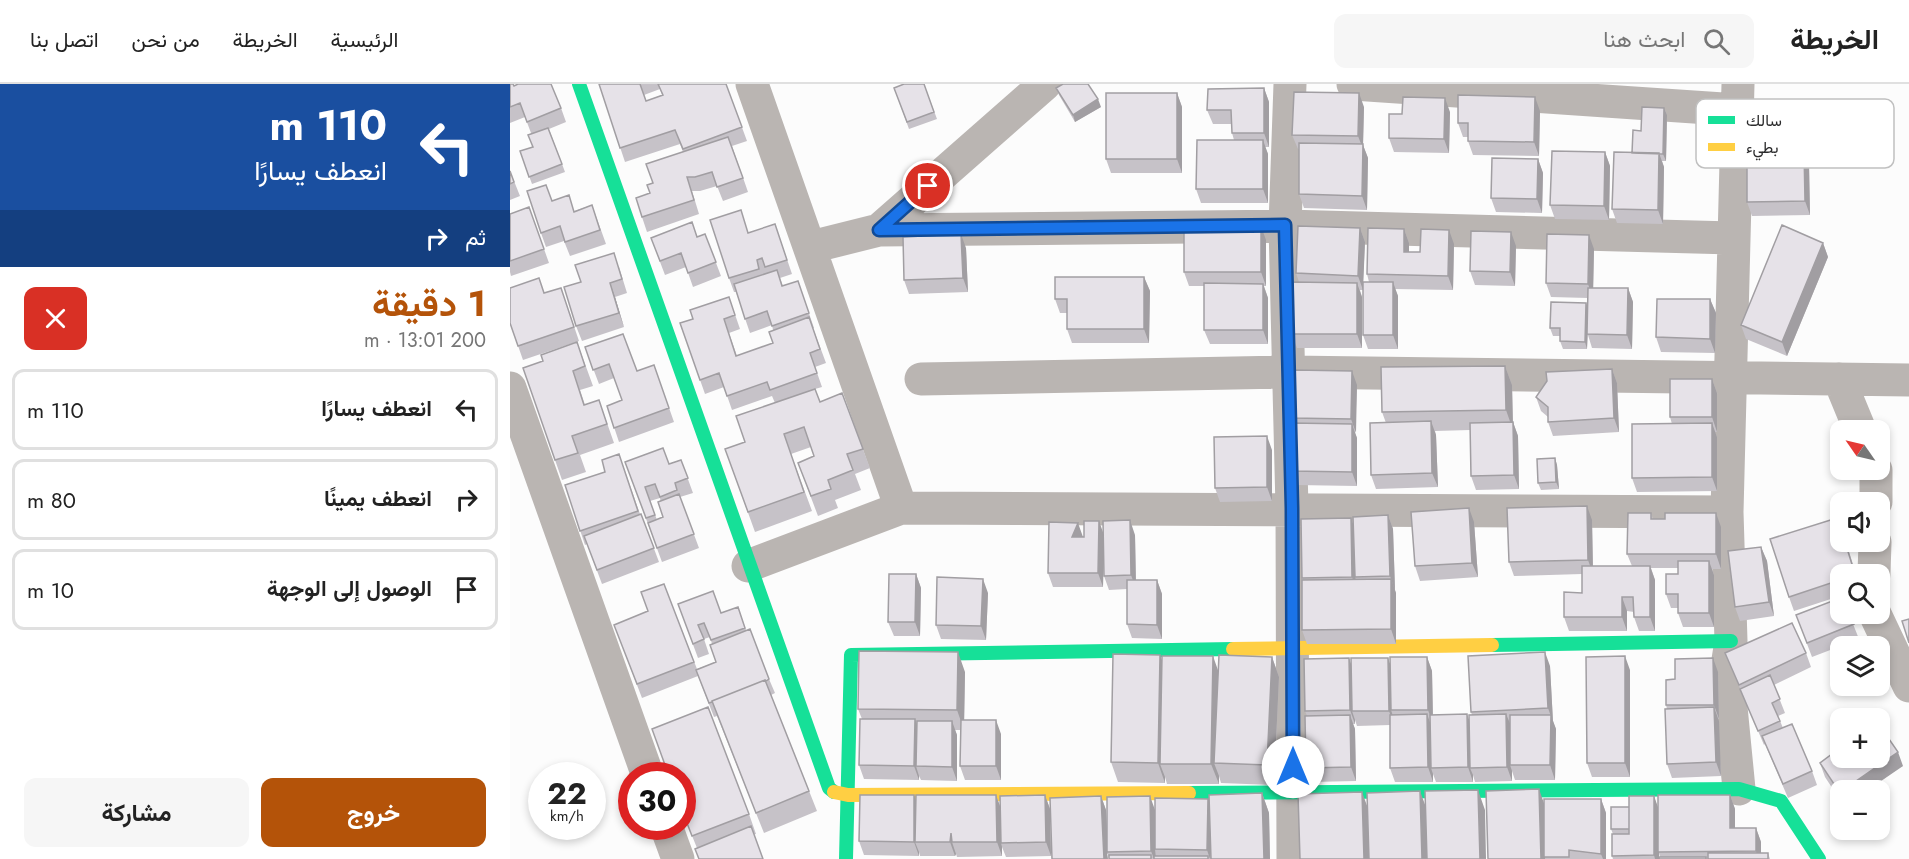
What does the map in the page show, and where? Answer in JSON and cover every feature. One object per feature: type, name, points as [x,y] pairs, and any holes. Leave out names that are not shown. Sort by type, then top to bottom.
[{"type":"street","points":[[579,84],[748,566],[829,788],[833,792],[848,795],[1739,789],[1781,801],[1818,859]]},
{"type":"street","points":[[752,84],[901,508]]},
{"type":"street","points":[[879,230],[1045,84]]},
{"type":"street","points":[[1290,84],[1285,225],[1292,508],[1293,859]]},
{"type":"street","points":[[1353,84],[1738,97]]},
{"type":"street","points":[[1735,168],[1727,512],[1731,641],[1727,666],[1739,789]]},
{"type":"street","points":[[811,248],[879,230],[1285,225],[1733,238]]},
{"type":"street","points":[[921,379],[1289,372],[1909,380]]},
{"type":"street","points":[[1839,379],[1856,420]]},
{"type":"street","points":[[510,388],[643,762]]},
{"type":"street","points":[[748,566],[901,508],[1292,508],[1727,512]]},
{"type":"street","points":[[1880,624],[1909,686]]},
{"type":"street","points":[[846,859],[851,655],[1731,641]]},
{"type":"street","points":[[671,840],[678,859]]},
{"type":"building","points":[[510,84],[514,86],[551,84],[561,108],[527,122],[520,103],[510,107]]},
{"type":"building","points":[[599,84],[640,84],[646,101],[663,95],[658,84],[726,84],[742,127],[683,149],[675,130],[620,148]]},
{"type":"building","points":[[904,84],[924,84],[934,112],[907,122],[894,88]]},
{"type":"building","points":[[1063,84],[1088,84],[1098,99],[1073,115],[1056,88]]},
{"type":"building","points":[[1264,88],[1264,133],[1232,133],[1231,110],[1207,110],[1208,89]]},
{"type":"building","points":[[1294,92],[1359,93],[1358,136],[1292,135]]},
{"type":"building","points":[[1106,93],[1177,93],[1177,159],[1106,159]]},
{"type":"building","points":[[1458,95],[1535,97],[1534,142],[1468,141],[1468,123],[1458,123]]},
{"type":"building","points":[[1403,97],[1445,98],[1444,139],[1389,138],[1389,114],[1402,114]]},
{"type":"building","points":[[1642,107],[1664,108],[1663,154],[1632,153],[1633,130],[1641,131]]},
{"type":"building","points":[[548,128],[562,164],[529,177],[520,151],[533,147],[528,135]]},
{"type":"building","points":[[728,137],[743,178],[717,187],[712,172],[687,177],[694,200],[642,217],[636,198],[650,193],[647,185],[653,183],[646,164]]},
{"type":"building","points":[[1197,140],[1263,140],[1263,189],[1196,189]]},
{"type":"building","points":[[1299,143],[1363,144],[1362,196],[1299,194]]},
{"type":"building","points":[[1552,151],[1605,152],[1604,206],[1550,205]]},
{"type":"building","points":[[1614,152],[1659,153],[1658,210],[1612,209]]},
{"type":"building","points":[[1492,158],[1538,159],[1537,199],[1491,198]]},
{"type":"building","points":[[1747,168],[1804,168],[1805,201],[1747,202]]},
{"type":"building","points":[[510,171],[514,182],[510,184]]},
{"type":"building","points":[[546,185],[552,201],[569,195],[574,212],[592,205],[600,230],[565,242],[560,226],[541,233],[527,191]]},
{"type":"building","points":[[529,207],[544,249],[510,261],[510,214]]},
{"type":"building","points":[[741,210],[748,233],[775,224],[787,260],[765,267],[762,258],[757,260],[759,269],[729,278],[710,220]]},
{"type":"building","points":[[692,222],[697,237],[705,234],[716,262],[688,273],[681,253],[660,261],[651,238]]},
{"type":"building","points":[[1782,225],[1823,243],[1782,342],[1741,325]]},
{"type":"building","points":[[1184,226],[1261,226],[1261,272],[1184,272]]},
{"type":"building","points":[[1298,226],[1360,228],[1358,276],[1296,273]]},
{"type":"building","points":[[1368,228],[1404,229],[1404,252],[1420,252],[1421,229],[1449,230],[1448,276],[1367,274]]},
{"type":"building","points":[[1471,231],[1511,232],[1510,272],[1470,271]]},
{"type":"building","points":[[961,234],[963,278],[904,280],[903,237]]},
{"type":"building","points":[[1547,234],[1589,235],[1588,284],[1546,283]]},
{"type":"building","points":[[614,253],[622,279],[610,283],[619,313],[576,326],[564,287],[581,282],[575,265]]},
{"type":"building","points":[[777,270],[782,286],[798,281],[809,313],[772,326],[767,311],[745,319],[734,284]]},
{"type":"building","points":[[1055,277],[1144,277],[1144,329],[1067,329],[1067,299],[1055,299]]},
{"type":"building","points":[[539,278],[544,293],[561,288],[574,327],[518,346],[510,323],[510,288]]},
{"type":"building","points":[[1293,282],[1357,283],[1357,334],[1292,334]]},
{"type":"building","points":[[1363,282],[1393,282],[1393,335],[1363,335]]},
{"type":"building","points":[[1204,283],[1263,284],[1263,330],[1204,330]]},
{"type":"building","points":[[1588,288],[1628,288],[1627,335],[1587,334]]},
{"type":"building","points":[[729,297],[735,315],[724,319],[736,356],[773,343],[769,332],[809,317],[820,349],[810,353],[817,373],[770,390],[767,382],[727,396],[719,373],[700,380],[680,323],[693,319],[690,310]]},
{"type":"building","points":[[1657,299],[1710,299],[1710,339],[1656,337]]},
{"type":"building","points":[[1551,302],[1586,303],[1585,342],[1560,341],[1560,328],[1550,328]]},
{"type":"building","points":[[623,334],[637,371],[654,365],[669,408],[614,428],[607,406],[622,400],[609,364],[593,370],[585,347]]},
{"type":"building","points":[[577,342],[585,366],[573,371],[584,405],[599,400],[607,424],[572,436],[578,453],[555,460],[523,368],[543,361],[541,355]]},
{"type":"building","points":[[1505,366],[1506,410],[1382,412],[1381,367]]},
{"type":"building","points":[[1612,369],[1614,418],[1548,422],[1548,407],[1536,397],[1547,381],[1546,372]]},
{"type":"building","points":[[1294,370],[1352,371],[1351,419],[1292,418]]},
{"type":"building","points":[[1670,379],[1712,379],[1712,417],[1670,417]]},
{"type":"building","points":[[815,389],[820,402],[842,393],[863,449],[847,454],[853,470],[828,480],[831,489],[811,496],[798,463],[814,456],[804,427],[784,434],[804,492],[748,512],[725,449],[745,442],[736,416]]},
{"type":"building","points":[[1431,421],[1432,473],[1371,475],[1370,423]]},
{"type":"building","points":[[1513,422],[1514,475],[1471,476],[1470,423]]},
{"type":"building","points":[[1291,423],[1352,424],[1352,472],[1291,471]]},
{"type":"building","points":[[1712,423],[1712,477],[1632,478],[1632,424]]},
{"type":"building","points":[[1267,436],[1267,487],[1215,488],[1214,437]]},
{"type":"building","points":[[663,448],[669,464],[681,460],[688,478],[675,483],[677,490],[660,497],[655,484],[645,487],[655,515],[646,518],[625,462]]},
{"type":"building","points":[[619,454],[638,511],[580,531],[565,485],[605,472],[602,460]]},
{"type":"building","points":[[1555,458],[1556,482],[1538,483],[1537,459]]},
{"type":"building","points":[[679,494],[694,534],[657,548],[648,523],[663,517],[658,502]]},
{"type":"building","points":[[1587,506],[1588,560],[1509,562],[1507,508]]},
{"type":"building","points":[[1469,508],[1472,563],[1415,566],[1411,512]]},
{"type":"building","points":[[1628,513],[1651,513],[1651,519],[1665,519],[1665,513],[1716,513],[1716,554],[1627,554]]},
{"type":"building","points":[[641,514],[654,548],[597,570],[584,536]]},
{"type":"building","points":[[1388,515],[1390,576],[1355,577],[1353,517]]},
{"type":"building","points":[[1351,518],[1352,577],[1302,578],[1301,519]]},
{"type":"building","points":[[1130,520],[1131,575],[1104,576],[1103,521]]},
{"type":"building","points":[[1830,520],[1830,552],[1848,552],[1852,564],[1830,564],[1830,583],[1789,597],[1770,539]]},
{"type":"building","points":[[1084,521],[1099,521],[1098,573],[1048,573],[1049,522],[1078,523],[1072,537],[1084,537]]},
{"type":"building","points":[[1761,547],[1769,602],[1735,607],[1728,551]]},
{"type":"building","points":[[1678,561],[1709,561],[1709,613],[1678,613],[1678,594],[1666,594],[1666,574],[1678,574]]},
{"type":"building","points":[[1582,566],[1650,566],[1650,617],[1634,617],[1633,597],[1622,597],[1622,617],[1564,617],[1564,592],[1582,593]]},
{"type":"building","points":[[889,574],[916,574],[915,622],[888,622]]},
{"type":"building","points":[[937,577],[983,579],[981,626],[936,625]]},
{"type":"building","points":[[1391,579],[1391,629],[1302,630],[1302,580]]},
{"type":"building","points":[[1127,580],[1157,580],[1157,625],[1127,624]]},
{"type":"building","points":[[664,584],[694,662],[637,684],[614,625],[648,611],[641,592]]},
{"type":"building","points":[[713,591],[721,613],[738,607],[745,628],[711,640],[704,623],[698,625],[704,639],[693,644],[678,604]]},
{"type":"building","points":[[1830,602],[1830,624],[1854,624],[1807,643],[1796,615]]},
{"type":"building","points":[[1909,619],[1909,643],[1902,621]]},
{"type":"building","points":[[1792,623],[1806,653],[1739,685],[1725,653]]},
{"type":"building","points":[[750,629],[769,679],[709,703],[696,670],[716,662],[710,645]]},
{"type":"building","points":[[859,651],[958,652],[957,710],[858,709]]},
{"type":"building","points":[[1545,652],[1548,708],[1471,712],[1468,656]]},
{"type":"building","points":[[1113,654],[1160,655],[1158,763],[1111,762]]},
{"type":"building","points":[[1219,655],[1272,657],[1267,765],[1214,763]]},
{"type":"building","points":[[1162,656],[1213,656],[1211,764],[1160,764]]},
{"type":"building","points":[[1625,656],[1625,763],[1587,763],[1586,657]]},
{"type":"building","points":[[1390,657],[1427,657],[1428,710],[1391,710]]},
{"type":"building","points":[[1349,658],[1350,710],[1305,711],[1304,659]]},
{"type":"building","points":[[1351,658],[1388,658],[1389,711],[1352,711]]},
{"type":"building","points":[[1713,658],[1714,705],[1666,705],[1666,680],[1675,679],[1675,659]]},
{"type":"building","points":[[1770,675],[1780,699],[1772,703],[1780,721],[1758,731],[1740,689]]},
{"type":"building","points":[[765,680],[809,791],[756,813],[712,701]]},
{"type":"building","points":[[708,707],[749,814],[696,834],[696,762],[664,762],[652,729]]},
{"type":"building","points":[[1714,707],[1716,762],[1667,764],[1665,709]]},
{"type":"building","points":[[1427,714],[1428,767],[1390,768],[1390,715]]},
{"type":"building","points":[[1467,714],[1468,767],[1431,768],[1430,715]]},
{"type":"building","points":[[1506,714],[1507,767],[1470,768],[1469,715]]},
{"type":"building","points":[[1350,715],[1351,767],[1306,768],[1305,716]]},
{"type":"building","points":[[1510,715],[1551,715],[1550,765],[1510,765]]},
{"type":"building","points":[[860,719],[915,719],[914,766],[859,765]]},
{"type":"building","points":[[961,720],[996,720],[996,766],[960,766]]},
{"type":"building","points":[[917,721],[952,721],[952,767],[916,766]]},
{"type":"building","points":[[1792,724],[1812,771],[1783,784],[1762,736]]},
{"type":"building","points":[[1890,740],[1898,752],[1890,758]]},
{"type":"building","points":[[1830,756],[1830,768],[1875,768],[1857,780],[1831,780],[1820,763]]},
{"type":"building","points":[[1539,789],[1541,859],[1488,859],[1486,791]]},
{"type":"building","points":[[1478,790],[1480,859],[1427,859],[1425,791]]},
{"type":"building","points":[[1420,791],[1422,859],[1369,859],[1367,793]]},
{"type":"building","points":[[1362,792],[1364,859],[1300,859],[1298,794]]},
{"type":"building","points":[[1262,793],[1264,859],[1211,859],[1209,795]]},
{"type":"building","points":[[860,795],[914,795],[914,842],[859,841]]},
{"type":"building","points":[[916,795],[996,795],[997,842],[952,842],[951,833],[950,842],[915,842]]},
{"type":"building","points":[[1045,795],[1046,842],[1001,843],[1000,796]]},
{"type":"building","points":[[1658,795],[1730,795],[1730,828],[1756,828],[1756,851],[1658,852]]},
{"type":"building","points":[[1101,796],[1104,859],[1052,859],[1050,798]]},
{"type":"building","points":[[1150,796],[1151,851],[1107,852],[1107,797]]},
{"type":"building","points":[[1629,796],[1654,796],[1654,855],[1612,856],[1612,834],[1629,834]]},
{"type":"building","points":[[1155,798],[1208,799],[1207,850],[1155,849]]},
{"type":"building","points":[[1544,799],[1601,799],[1601,854],[1569,850],[1569,857],[1544,857]]},
{"type":"building","points":[[1611,807],[1629,807],[1629,829],[1611,829]]},
{"type":"building","points":[[751,826],[763,859],[699,859],[695,849]]},
{"type":"building","points":[[1708,853],[1768,853],[1768,859],[1708,859]]},
{"type":"building","points":[[1109,855],[1151,855],[1151,859],[1109,859]]},
{"type":"building","points":[[1154,856],[1208,856],[1208,859],[1154,859]]},
{"type":"building","points":[[1659,857],[1706,857],[1706,859],[1659,859]]},
{"type":"traffic: fast","points":[[579,84],[829,788],[834,792]]},
{"type":"traffic: fast","points":[[1492,645],[1731,641]]},
{"type":"traffic: fast","points":[[846,859],[851,655],[1233,649]]},
{"type":"traffic: fast","points":[[1189,793],[1739,789],[1781,801],[1819,859]]},
{"type":"traffic: slow","points":[[1233,649],[1492,645]]},
{"type":"traffic: slow","points":[[834,792],[848,795],[1189,793]]},
{"type":"route","points":[[928,186],[879,230],[1285,225],[1292,508],[1293,767]]}]
